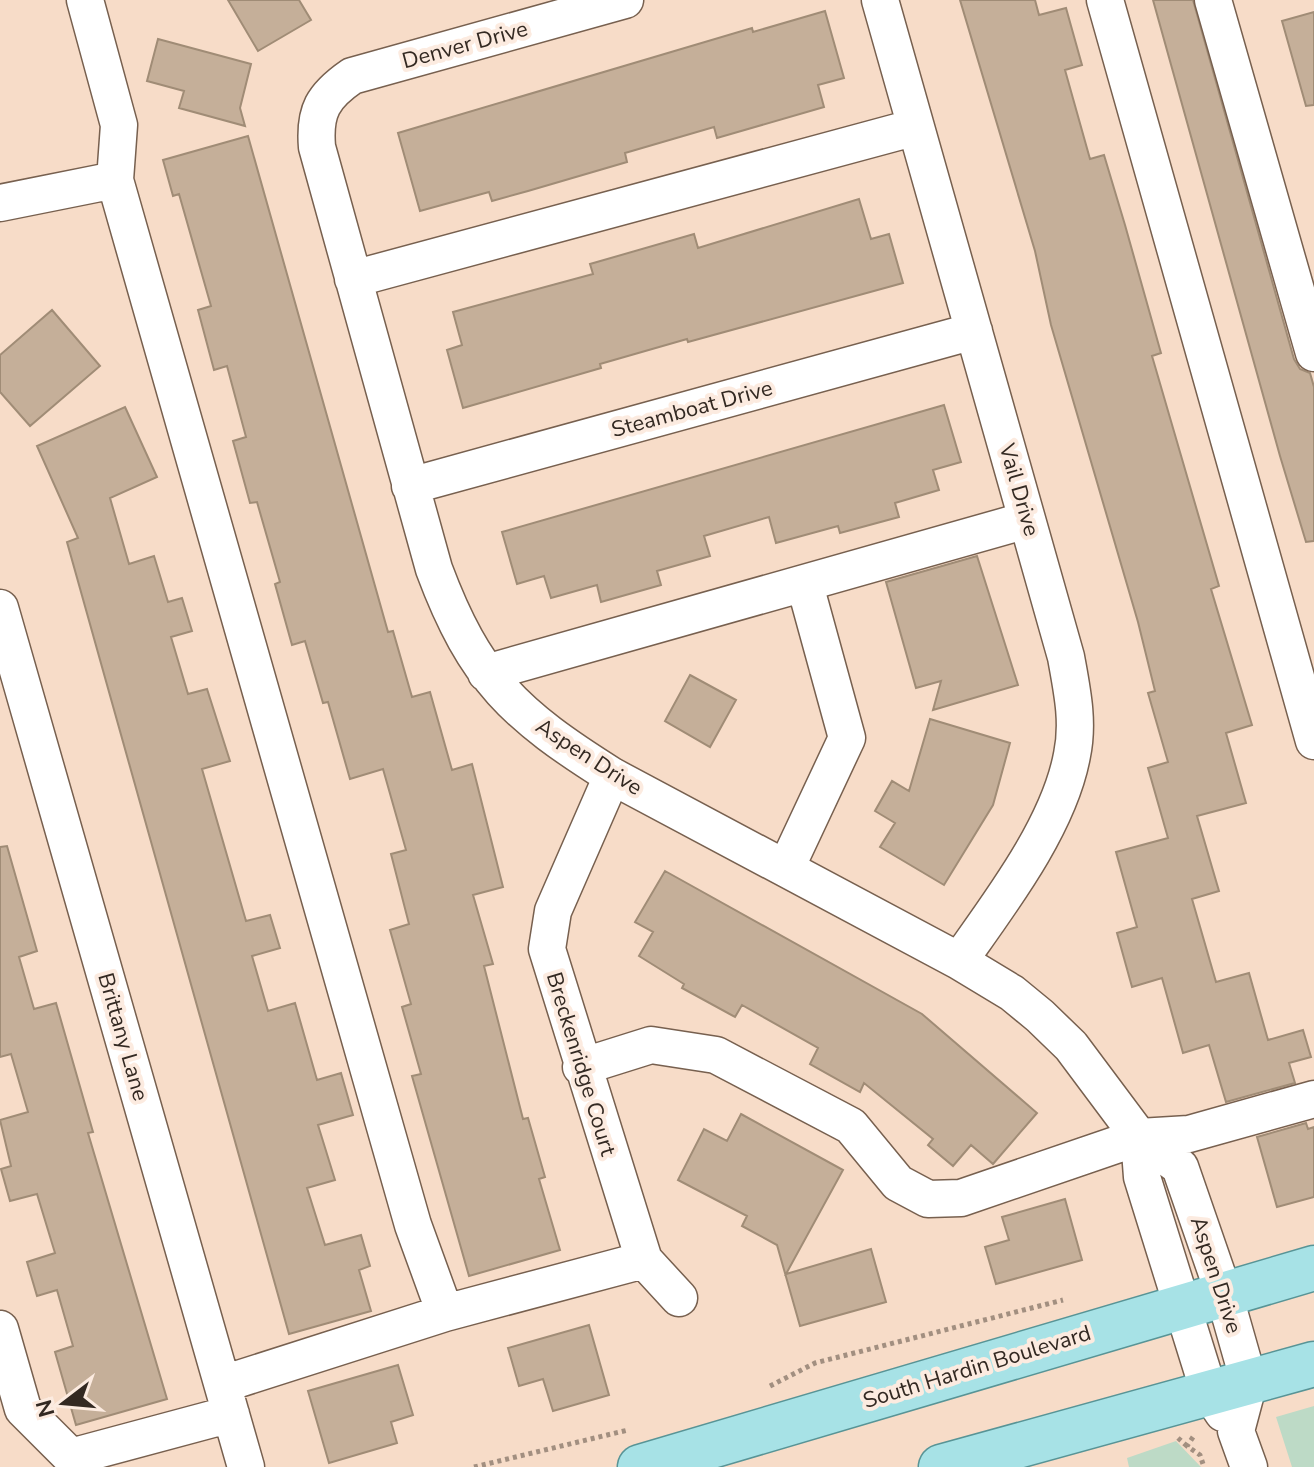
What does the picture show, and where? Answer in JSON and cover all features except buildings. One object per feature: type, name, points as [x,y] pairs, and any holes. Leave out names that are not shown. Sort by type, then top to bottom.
[{"type":"main road","name":"South Hardin Boulevard","points":[[638,1447],[1314,1268]]},
{"type":"main road","points":[[941,1467],[1219,1400],[1314,1364]]},
{"type":"street","points":[[85,0],[119,125],[115,180],[413,1225],[445,1313]]},
{"type":"street","name":"Denver Drive","points":[[352,76],[625,0]]},
{"type":"street","name":"Vail Drive","points":[[880,0],[1066,657],[1076,715],[1072,757],[1048,819],[1019,877],[959,961]]},
{"type":"street","points":[[1105,0],[1314,741]]},
{"type":"street","points":[[1213,0],[1314,353]]},
{"type":"street","name":"Aspen Drive","points":[[352,76],[327,93],[316,131],[353,279],[434,569],[455,625],[486,673],[548,733],[612,776],[959,961],[1012,993],[1071,1046],[1139,1137],[1180,1167],[1224,1294],[1219,1400]]},
{"type":"street","points":[[353,279],[916,127]]},
{"type":"street","points":[[0,203],[115,180]]},
{"type":"street","name":"Steamboat Drive","points":[[410,486],[974,331]]},
{"type":"street","points":[[486,673],[1027,520]]},
{"type":"street","points":[[786,868],[847,738],[805,585]]},
{"type":"street","name":"Brittany Lane","points":[[0,608],[246,1467]]},
{"type":"street","name":"Breckenridge Court","points":[[612,776],[558,897],[547,949],[581,1067],[644,1260],[679,1298]]},
{"type":"street","points":[[581,1067],[651,1045],[716,1055],[851,1126],[898,1183],[928,1199],[961,1198],[1139,1137],[1189,1134],[1314,1099]]},
{"type":"street","name":"Aspen Drive","points":[[1139,1137],[1142,1177],[1182,1305],[1249,1467]]},
{"type":"street","points":[[0,1329],[23,1409],[71,1457],[445,1313],[644,1260]]},
{"type":"path","points":[[765,1389],[815,1363],[1072,1298]]},
{"type":"path","points":[[1204,1467],[1200,1455],[1187,1446],[1219,1400]]},
{"type":"path","points":[[474,1467],[638,1447]]},
{"type":"green space","points":[[1314,1406],[1314,1467],[1292,1467],[1276,1417]]},
{"type":"green space","points":[[1176,1441],[1201,1467],[1129,1467],[1127,1458]]}]
